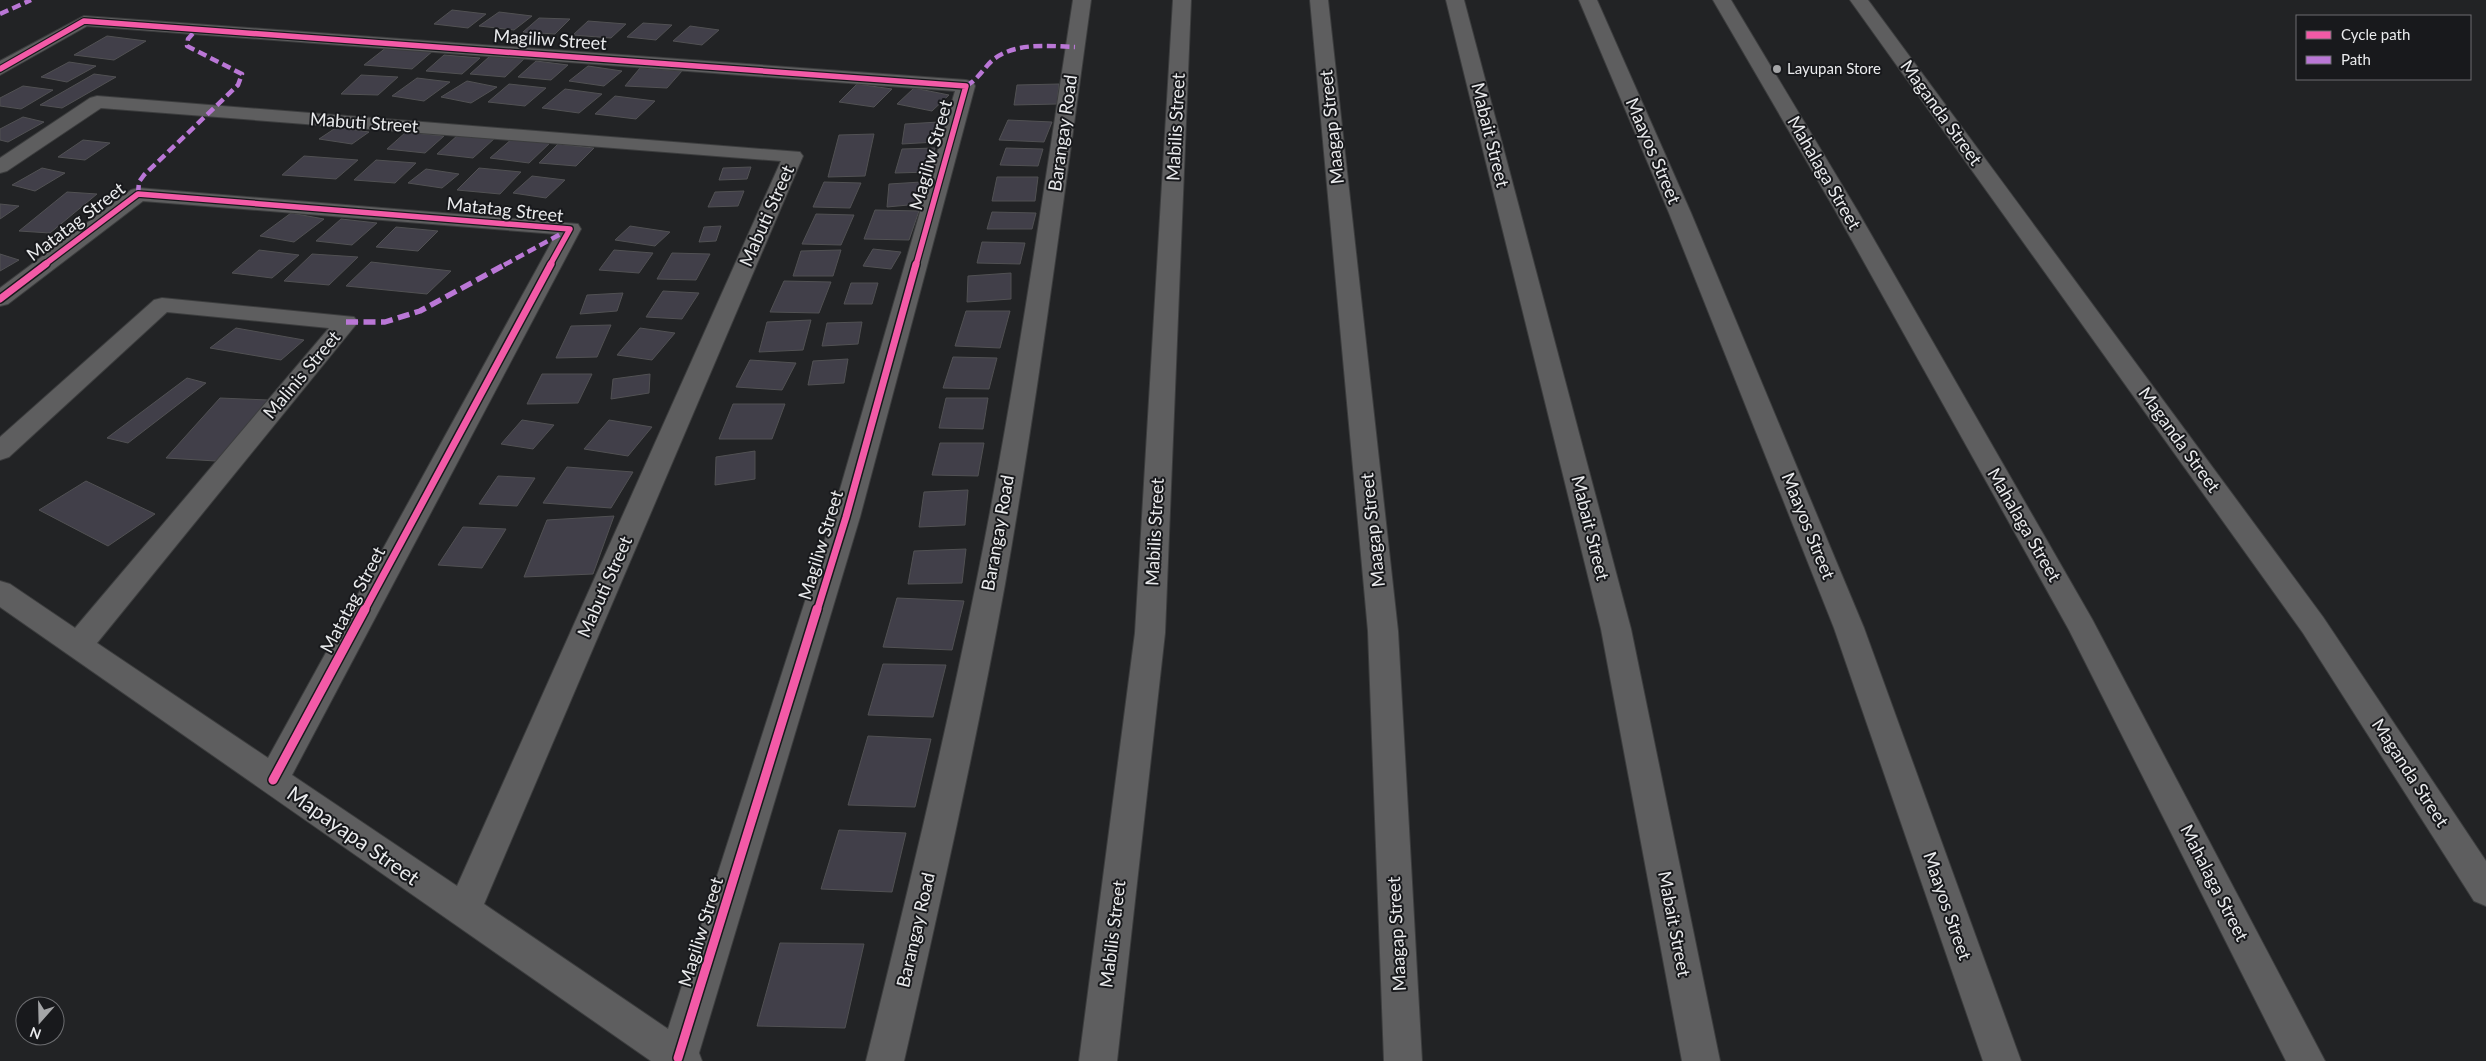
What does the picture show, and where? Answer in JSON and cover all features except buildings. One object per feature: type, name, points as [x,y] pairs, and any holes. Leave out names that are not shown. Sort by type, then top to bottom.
[{"type":"street","name":"Barangay Road","points":[[885,1061],[944,812],[1003,516],[1053,200],[1082,0]]},
{"type":"street","name":"Mabilis Street","points":[[1098,1061],[1150,633],[1182,0]]},
{"type":"street","name":"Maagap Street","points":[[1319,0],[1383,631],[1403,1061]]},
{"type":"street","name":"Mabait Street","points":[[1455,0],[1616,629],[1701,1061]]},
{"type":"street","name":"Maayos Street","points":[[1588,0],[1680,213],[1849,628],[2002,1061]]},
{"type":"street","name":"Mahalaga Street","points":[[1722,0],[1846,210],[2082,627],[2306,1061]]},
{"type":"street","name":"Maganda Street","points":[[1858,0],[2313,625],[2486,890]]},
{"type":"street","name":"Magiliw Street","points":[[0,69],[84,21],[966,86],[846,516],[680,1059]]},
{"type":"street","name":"Mabuti Street","points":[[0,167],[97,102],[793,156],[463,912]]},
{"type":"street","name":"Matatag Street","points":[[0,299],[138,194],[570,229],[273,780]]},
{"type":"street","name":"Malinis Street","points":[[0,451],[162,305],[346,322],[78,646]]},
{"type":"street","name":"Mapayapa Street","points":[[0,592],[463,912],[680,1059]]},
{"type":"marked path","points":[[0,14],[31,0]]},
{"type":"marked path","points":[[138,194],[139,182],[144,175],[238,85],[242,74],[187,46],[188,39],[196,30]]},
{"type":"marked path","points":[[966,86],[978,78],[993,60],[1012,50],[1032,46],[1075,47]]},
{"type":"marked path","points":[[346,322],[385,322],[420,311],[568,230]]},
{"type":"cycle path","points":[[0,69],[84,21],[966,86],[846,517],[678,1058]]},
{"type":"cycle path","points":[[0,299],[138,194],[570,229],[273,780]]},
{"type":"place","name":"Layupan Store","points":[[1777,69]]}]
